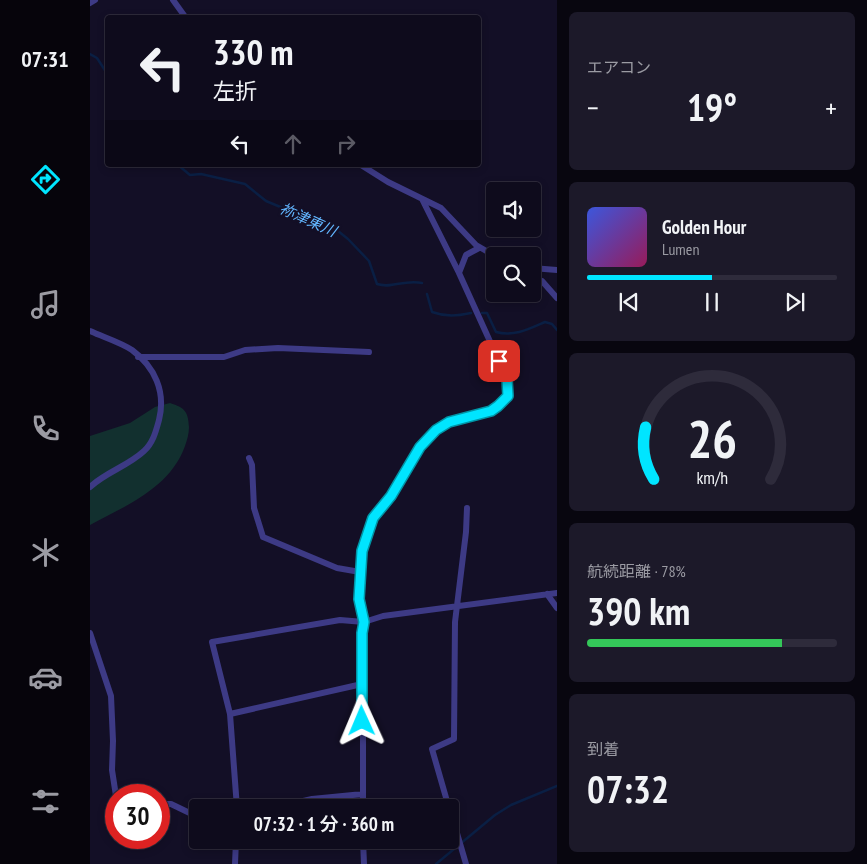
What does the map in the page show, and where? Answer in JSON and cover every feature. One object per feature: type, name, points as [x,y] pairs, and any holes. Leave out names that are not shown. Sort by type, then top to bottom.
[{"type":"street","points":[[90,3],[95,0]]},
{"type":"street","points":[[173,0],[184,15]]},
{"type":"street","points":[[364,167],[388,182],[441,208],[479,248],[486,252]]},
{"type":"street","points":[[363,799],[362,684],[364,622],[359,599],[362,551],[373,518],[391,496],[420,447],[436,430],[449,422],[491,411],[508,396],[507,379],[459,273],[422,199]]},
{"type":"street","points":[[459,273],[466,255],[479,248]]},
{"type":"street","points":[[541,269],[557,270]]},
{"type":"street","points":[[541,281],[557,298]]},
{"type":"street","points":[[90,330],[131,350],[150,368],[160,388],[161,404],[156,432],[150,444],[131,462],[106,474],[90,487]]},
{"type":"street","points":[[138,357],[224,357],[245,350],[278,348],[369,352]]},
{"type":"street","points":[[249,458],[252,465],[254,508],[263,537],[337,568],[360,572]]},
{"type":"street","points":[[447,799],[432,749],[454,739],[456,608],[466,532],[467,508]]},
{"type":"street","points":[[236,799],[230,714],[212,642],[340,620],[364,622],[383,616],[456,608],[557,593]]},
{"type":"street","points":[[547,594],[557,608]]},
{"type":"street","points":[[90,633],[111,696],[114,742],[112,770],[114,784]]},
{"type":"street","points":[[230,714],[362,684]]},
{"type":"street","points":[[312,799],[363,794]]},
{"type":"street","points":[[170,804],[189,812]]},
{"type":"street","points":[[459,840],[466,864]]},
{"type":"street","points":[[235,864],[236,849]]},
{"type":"street","points":[[364,849],[364,864]]},
{"type":"green space","points":[[170,403],[185,411],[189,422],[187,439],[178,461],[169,473],[146,494],[90,525],[90,436],[130,423],[155,407]]},
{"type":"waterway","name":"祢津東川","points":[[90,54],[97,58],[105,70]]},
{"type":"waterway","name":"祢津東川","points":[[180,167],[190,175],[201,174],[245,184],[266,201],[338,231],[369,261],[377,284],[422,283]]},
{"type":"waterway","name":"祢津東川","points":[[427,294],[432,312],[452,316],[471,313]]},
{"type":"waterway","name":"祢津東川","points":[[482,313],[487,313],[496,332],[515,333],[545,322],[552,324],[557,330]]},
{"type":"waterway","points":[[436,864],[495,815],[511,805],[557,786]]},
{"type":"route","points":[[362,721],[362,633],[364,622],[359,599],[360,572],[362,551],[373,518],[391,496],[420,447],[436,430],[449,422],[491,411],[508,396],[507,379],[499,361]]}]
